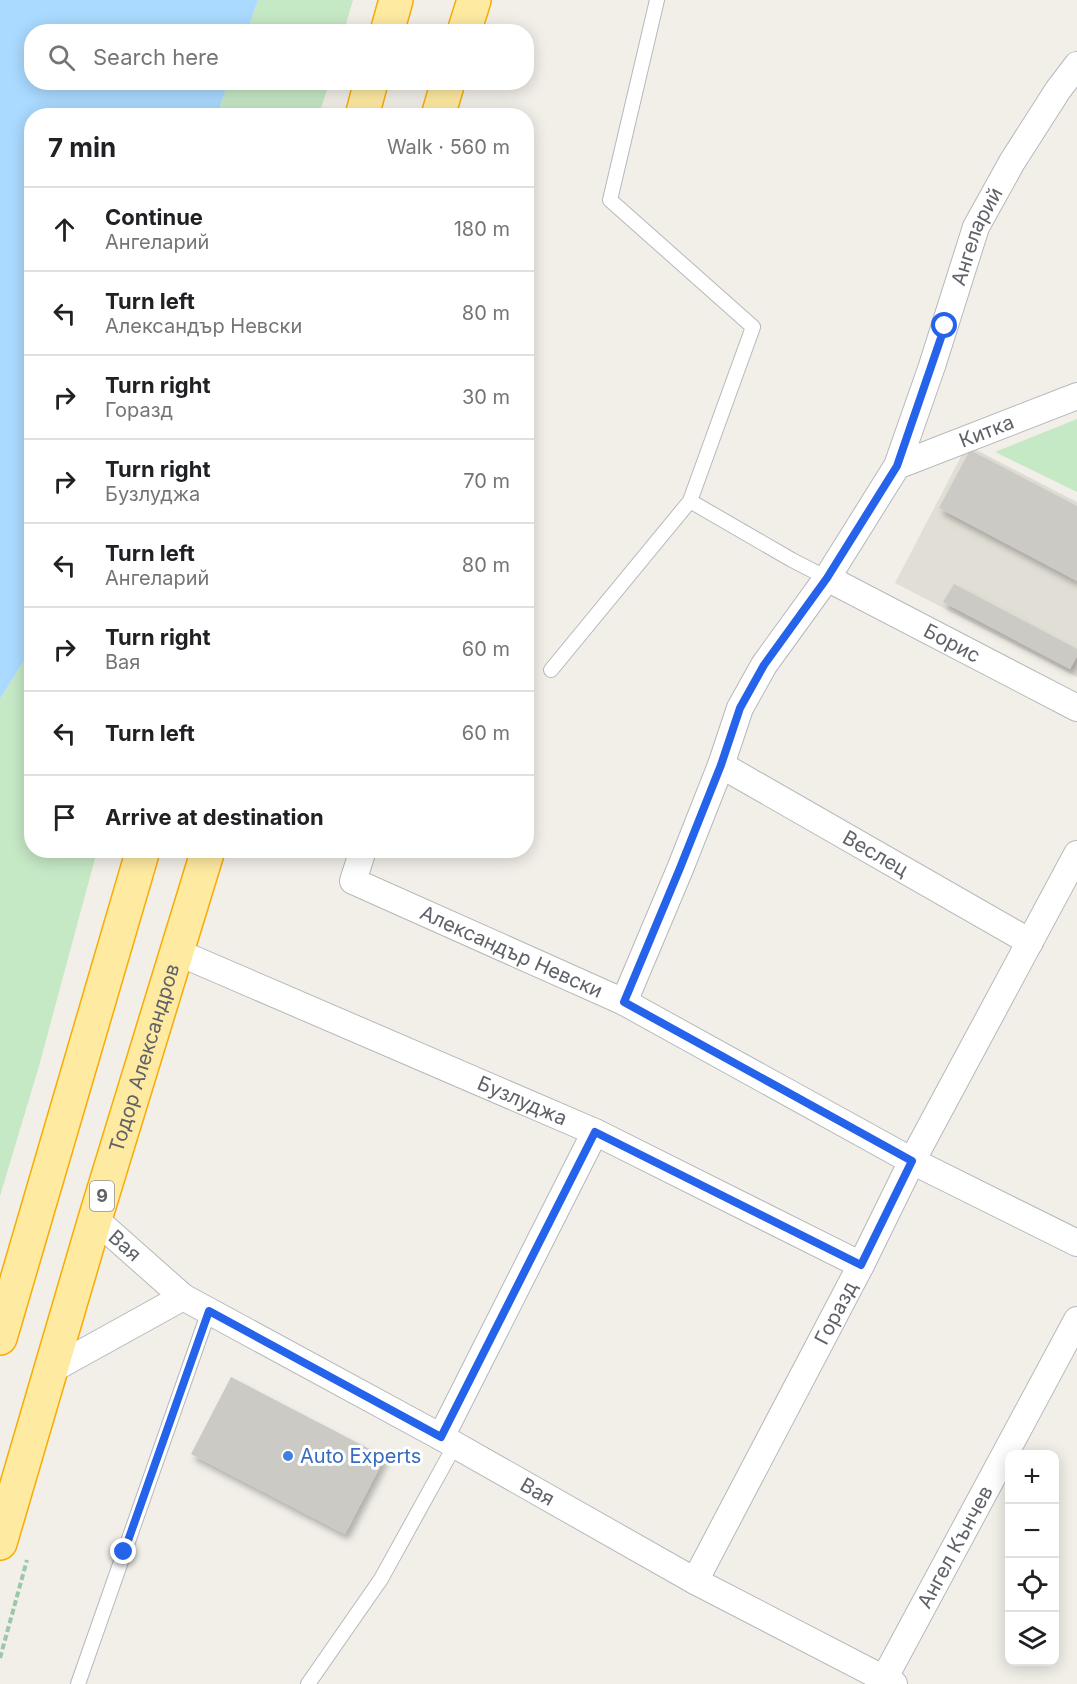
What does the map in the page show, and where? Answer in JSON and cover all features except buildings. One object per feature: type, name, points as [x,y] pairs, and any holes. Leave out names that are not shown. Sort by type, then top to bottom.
[{"type":"highway","points":[[389,24],[396,0]]},
{"type":"highway","points":[[466,24],[474,0]]},
{"type":"highway","points":[[364,108],[369,90]]},
{"type":"highway","points":[[440,108],[446,90]]},
{"type":"highway","points":[[0,1338],[141,858]]},
{"type":"highway","name":"Тодор Александров","points":[[0,1543],[95,1219],[206,858]]},
{"type":"street","name":"Ангеларий","points":[[624,1002],[721,765],[740,708],[764,665],[827,578],[897,466],[932,366],[976,226],[1012,162],[1058,90],[1077,65]]},
{"type":"street","name":"Китка","points":[[897,466],[1077,396]]},
{"type":"street","name":"Борис","points":[[827,578],[1077,708]]},
{"type":"street","name":"Веслец","points":[[721,765],[1030,942]]},
{"type":"street","name":"Горазд","points":[[695,1581],[861,1265],[912,1161],[1077,854]]},
{"type":"street","name":"Александър Невски","points":[[360,858],[353,881],[624,1002],[912,1161],[1077,1242]]},
{"type":"street","name":"Бузлуджа","points":[[177,952],[595,1132],[861,1265]]},
{"type":"street","points":[[448,1441],[595,1132]]},
{"type":"street","name":"Вая","points":[[95,1219],[183,1297],[448,1441],[695,1581],[889,1682]]},
{"type":"street","points":[[51,1370],[183,1297]]},
{"type":"street","name":"Ангел Кънчев","points":[[889,1682],[1077,1320]]},
{"type":"lane","points":[[551,670],[690,501],[753,327],[610,200],[657,0]]},
{"type":"lane","points":[[690,501],[827,578]]},
{"type":"lane","points":[[78,1684],[209,1311]]},
{"type":"lane","points":[[309,1684],[381,1579],[448,1441]]},
{"type":"shaded area","points":[[967,445],[1077,502],[1077,677],[895,583]]},
{"type":"green space","points":[[258,0],[353,0],[346,24],[249,24]]},
{"type":"green space","points":[[226,90],[327,90],[321,108],[219,108]]},
{"type":"green space","points":[[1077,419],[1077,492],[995,452]]},
{"type":"green space","points":[[24,660],[24,858],[95,858],[39,1066],[0,1196],[0,699]]},
{"type":"water","points":[[0,0],[258,0],[249,24],[24,24],[24,90],[226,90],[219,108],[24,108],[24,660],[0,699]]},
{"type":"place","name":"Auto Experts","points":[[288,1456]]},
{"type":"route","points":[[124,1552],[209,1311],[441,1437],[595,1132],[861,1265],[912,1161],[624,1002],[721,765],[740,708],[764,665],[827,578],[897,466],[945,326]]}]
